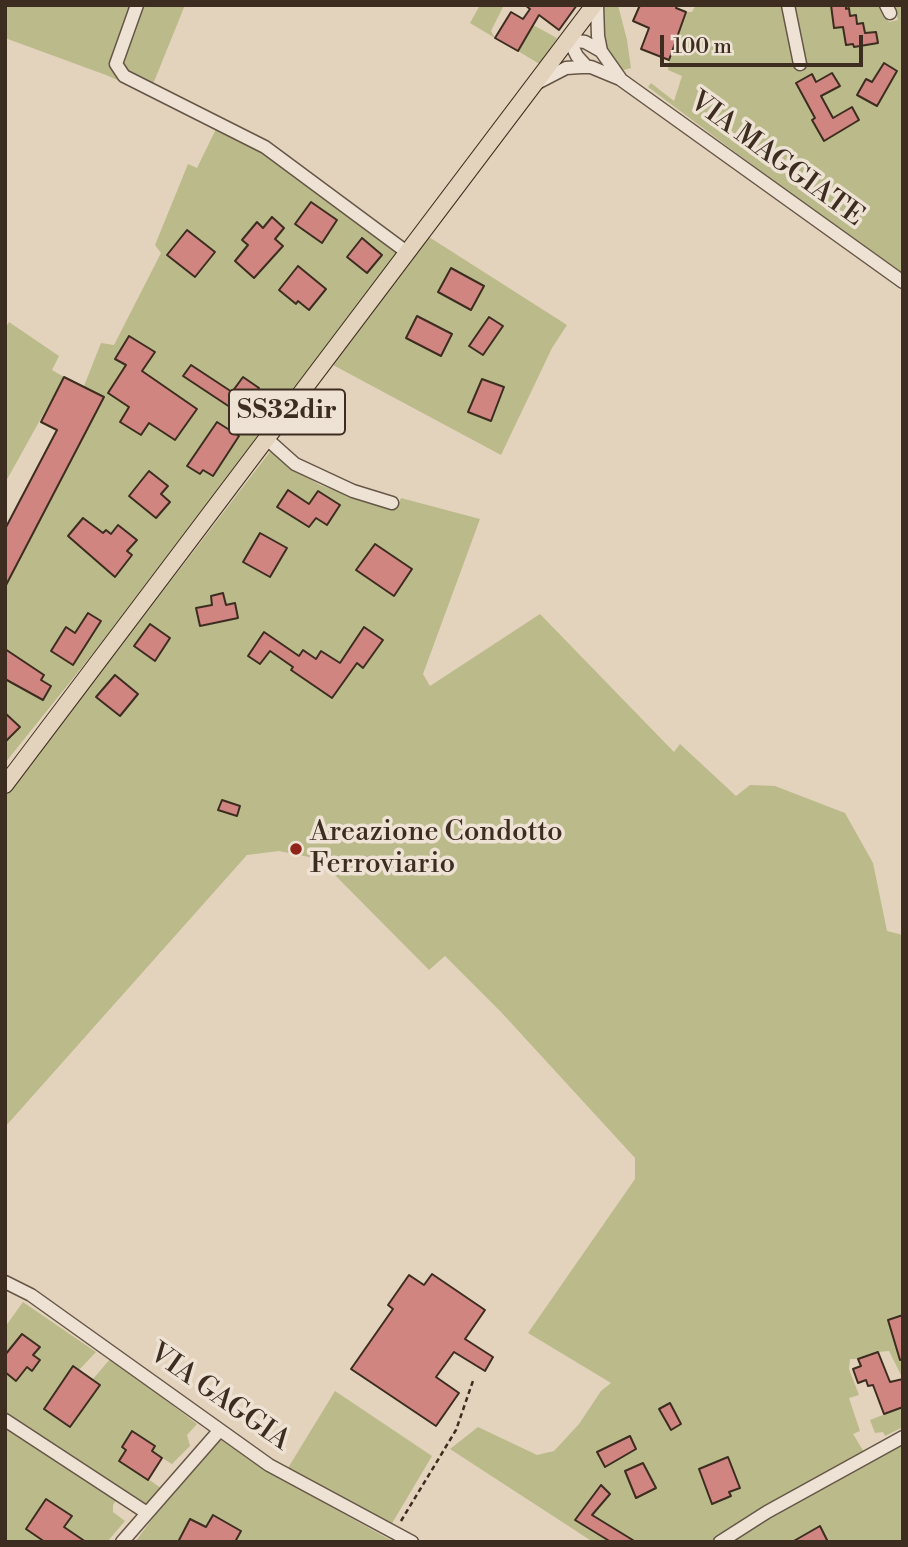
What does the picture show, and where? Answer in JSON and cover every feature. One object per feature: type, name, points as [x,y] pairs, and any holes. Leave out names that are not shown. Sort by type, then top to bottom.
[{"type":"main road","name":"SS32dir","points":[[5,785],[596,5]]},
{"type":"street","points":[[137,5],[116,64],[124,76],[265,147],[408,253]]},
{"type":"street","name":"VIA MAGGIATE","points":[[596,5],[601,51],[620,79]]},
{"type":"street","points":[[788,5],[800,64]]},
{"type":"street","points":[[569,40],[585,42],[601,51]]},
{"type":"street","points":[[569,40],[587,67]]},
{"type":"street","points":[[536,83],[566,68],[587,67]]},
{"type":"street","name":"VIA MAGGIATE","points":[[587,67],[620,79],[903,282]]},
{"type":"street","points":[[267,439],[295,464],[353,491],[392,503]]},
{"type":"street","name":"VIA GAGGIA","points":[[5,1282],[31,1295],[269,1465],[412,1542]]},
{"type":"street","points":[[5,1420],[147,1513]]},
{"type":"street","points":[[122,1542],[219,1431]]},
{"type":"street","points":[[720,1542],[767,1512],[903,1437]]},
{"type":"path","points":[[394,1532],[456,1430],[474,1378]]},
{"type":"shaded area","points":[[5,5],[185,5],[149,94],[106,75],[5,38]]},
{"type":"shaded area","points":[[480,5],[504,5],[491,31],[495,38],[470,23]]},
{"type":"shaded area","points":[[604,5],[618,5],[631,68],[624,70],[617,65],[602,42],[601,14]]},
{"type":"shaded area","points":[[696,5],[880,5],[889,22],[898,20],[893,5],[903,5],[903,273],[818,214],[648,87],[651,83],[674,101],[682,76],[668,70],[669,60],[686,12],[692,12]]},
{"type":"shaded area","points":[[533,25],[557,38],[541,65],[518,51]]},
{"type":"shaded area","points":[[217,127],[264,153],[399,253],[140,595],[5,763],[5,586],[101,343],[114,345],[161,253],[155,245],[188,164],[197,168]]},
{"type":"shaded area","points":[[429,237],[567,325],[552,348],[501,455],[333,365]]},
{"type":"shaded area","points":[[9,322],[59,356],[52,370],[64,377],[5,483],[5,329]]},
{"type":"shaded area","points":[[272,449],[292,468],[320,485],[379,505],[396,509],[401,498],[480,519],[423,674],[430,686],[540,614],[674,752],[680,744],[736,796],[750,785],[775,786],[845,813],[873,863],[887,931],[903,935],[903,1379],[889,1351],[850,1359],[849,1369],[859,1395],[849,1398],[860,1431],[853,1434],[864,1452],[710,1542],[593,1542],[450,1449],[478,1427],[537,1455],[554,1451],[579,1424],[601,1391],[611,1383],[528,1333],[635,1179],[635,1158],[501,1012],[445,956],[429,970],[319,859],[279,851],[247,855],[5,1127],[5,797]]},
{"type":"shaded area","points":[[23,1302],[96,1352],[79,1370],[93,1379],[111,1358],[197,1424],[187,1435],[190,1446],[172,1464],[162,1458],[148,1479],[161,1488],[145,1507],[5,1416],[5,1327]]},
{"type":"shaded area","points":[[335,1391],[432,1456],[391,1525],[288,1468]]},
{"type":"shaded area","points":[[903,1407],[903,1427],[885,1436],[883,1432],[875,1433],[870,1420]]},
{"type":"shaded area","points":[[5,1425],[117,1499],[113,1512],[125,1521],[107,1542],[5,1542]]},
{"type":"shaded area","points":[[221,1439],[260,1467],[394,1542],[135,1542]]},
{"type":"shaded area","points":[[903,1442],[903,1542],[726,1542]]},
{"type":"building","points":[[525,5],[577,5],[559,30],[539,15],[518,51],[495,38],[511,12],[523,19],[530,9]]},
{"type":"building","points":[[640,5],[677,5],[676,8],[686,12],[669,60],[641,49],[649,28],[633,21]]},
{"type":"building","points":[[831,5],[846,5],[850,16],[856,15],[857,24],[863,23],[865,33],[876,32],[878,43],[854,47],[853,44],[846,45],[843,27],[834,28]]},
{"type":"building","points":[[884,63],[897,71],[877,106],[857,95],[866,79],[872,82]]},
{"type":"building","points":[[832,73],[840,86],[821,96],[833,118],[852,107],[859,120],[824,141],[796,83],[812,74],[816,82]]},
{"type":"building","points":[[311,202],[337,220],[322,243],[295,224]]},
{"type":"building","points":[[272,217],[284,228],[275,239],[283,246],[254,278],[235,261],[248,245],[242,240],[257,222],[263,228]]},
{"type":"building","points":[[187,230],[215,252],[195,277],[167,255]]},
{"type":"building","points":[[362,238],[382,255],[367,273],[347,257]]},
{"type":"building","points":[[298,266],[326,289],[309,310],[298,301],[296,304],[279,290]]},
{"type":"building","points":[[451,268],[484,286],[471,310],[438,292]]},
{"type":"building","points":[[417,316],[452,334],[441,356],[406,338]]},
{"type":"building","points":[[489,317],[503,326],[483,355],[469,346]]},
{"type":"building","points":[[129,336],[155,352],[142,371],[197,409],[175,440],[149,423],[141,435],[120,422],[129,407],[108,393],[126,365],[115,359]]},
{"type":"building","points":[[191,365],[232,392],[243,377],[259,388],[254,396],[263,402],[251,421],[183,376]]},
{"type":"building","points":[[64,377],[104,397],[5,587],[5,529],[57,430],[41,422]]},
{"type":"building","points":[[482,379],[504,387],[491,421],[468,412]]},
{"type":"building","points":[[217,422],[239,436],[213,476],[203,470],[200,474],[187,466]]},
{"type":"building","points":[[149,471],[168,486],[161,494],[170,502],[156,518],[129,496]]},
{"type":"building","points":[[288,490],[309,504],[318,491],[340,505],[327,525],[316,518],[309,527],[277,507]]},
{"type":"building","points":[[83,518],[103,533],[106,530],[111,534],[118,525],[137,540],[127,551],[132,555],[115,577],[68,536]]},
{"type":"building","points":[[260,533],[287,548],[270,577],[243,562]]},
{"type":"building","points":[[375,544],[412,569],[394,596],[356,570]]},
{"type":"building","points":[[223,593],[226,605],[235,603],[238,618],[200,626],[196,608],[212,605],[211,596]]},
{"type":"building","points":[[88,613],[101,621],[73,665],[51,651],[66,627],[75,633]]},
{"type":"building","points":[[150,624],[170,638],[155,661],[134,646]]},
{"type":"building","points":[[364,627],[383,640],[363,668],[357,663],[332,698],[291,670],[293,667],[270,651],[260,664],[248,656],[264,632],[299,656],[303,650],[316,659],[321,651],[340,663]]},
{"type":"building","points":[[5,649],[44,675],[41,680],[51,686],[43,700],[5,679]]},
{"type":"building","points":[[115,675],[138,694],[120,716],[96,697]]},
{"type":"building","points":[[5,713],[20,727],[5,742]]},
{"type":"building","points":[[222,800],[240,806],[237,816],[218,810]]},
{"type":"building","points":[[432,1274],[485,1310],[465,1339],[493,1357],[485,1371],[454,1352],[436,1377],[459,1393],[436,1426],[351,1369],[393,1309],[388,1305],[409,1275],[424,1285]]},
{"type":"building","points":[[903,1315],[903,1359],[900,1360],[888,1320]]},
{"type":"building","points":[[22,1334],[40,1347],[33,1355],[40,1360],[32,1371],[27,1367],[16,1381],[5,1372],[5,1355]]},
{"type":"building","points":[[878,1352],[890,1382],[903,1379],[903,1407],[884,1414],[873,1385],[868,1386],[866,1380],[858,1383],[853,1369],[861,1366],[858,1359]]},
{"type":"building","points":[[73,1366],[100,1385],[70,1427],[44,1409]]},
{"type":"building","points":[[670,1403],[681,1424],[671,1430],[659,1409]]},
{"type":"building","points":[[132,1431],[155,1446],[152,1451],[162,1458],[148,1480],[119,1461],[126,1450],[122,1447]]},
{"type":"building","points":[[630,1436],[636,1449],[605,1467],[597,1452]]},
{"type":"building","points":[[728,1457],[740,1488],[729,1492],[731,1496],[712,1504],[699,1469]]},
{"type":"building","points":[[643,1463],[656,1488],[636,1498],[625,1471]]},
{"type":"building","points":[[601,1485],[610,1494],[592,1515],[636,1542],[611,1542],[575,1520]]},
{"type":"building","points":[[46,1499],[72,1516],[64,1527],[86,1542],[45,1542],[26,1529]]},
{"type":"building","points":[[213,1515],[241,1531],[235,1542],[178,1542],[190,1519],[206,1527]]},
{"type":"building","points":[[820,1526],[828,1542],[792,1542]]},
{"type":"place","name":"Areazione Condotto Ferroviario","points":[[296,849]]}]
